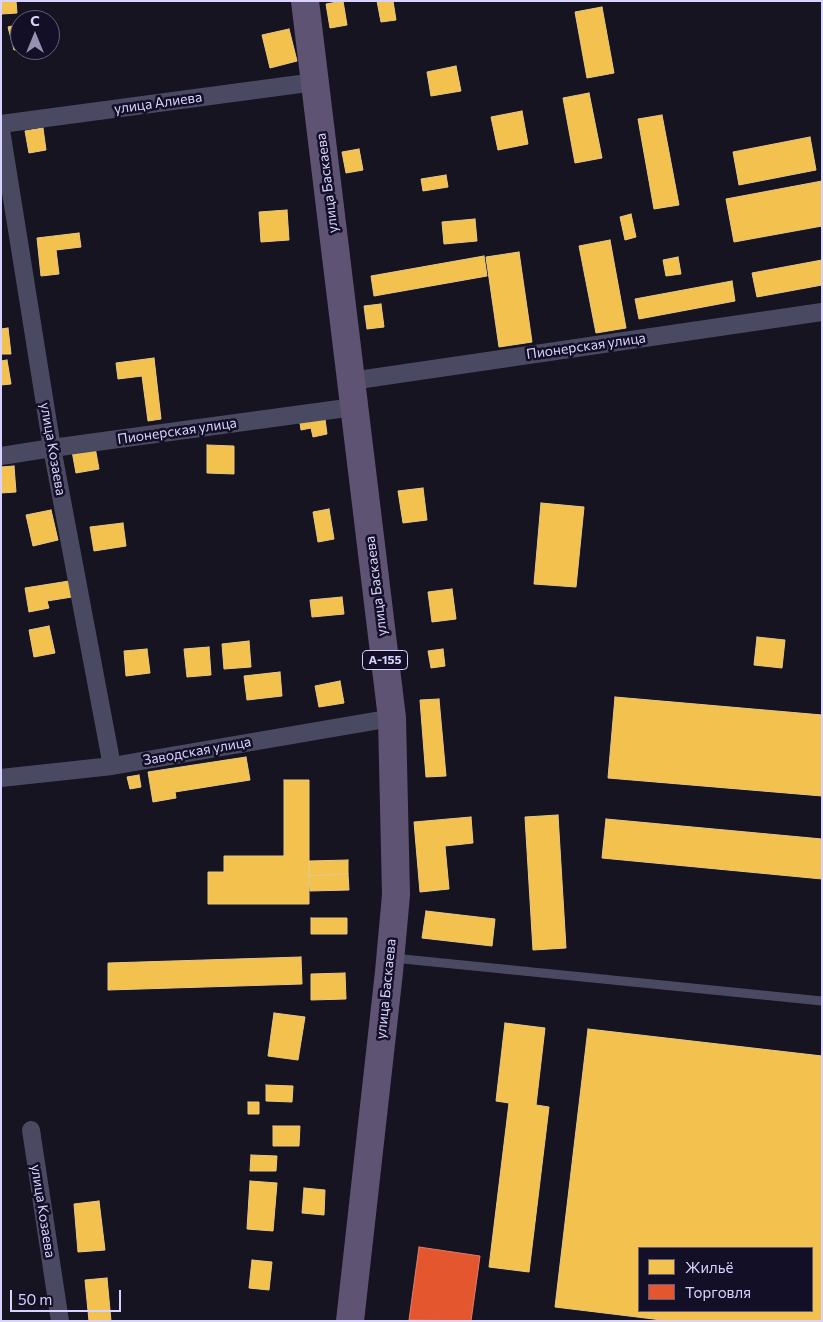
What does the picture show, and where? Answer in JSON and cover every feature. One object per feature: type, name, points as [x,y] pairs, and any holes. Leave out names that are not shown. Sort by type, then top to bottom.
[{"type":"main road","name":"улица Баскаева","points":[[305,1],[392,718],[396,895],[350,1321]]},
{"type":"street","name":"улица Алиева","points":[[1,124],[315,82]]},
{"type":"street","name":"улица Козаева","points":[[1,130],[52,448],[112,766]]},
{"type":"street","name":"Пионерская улица","points":[[1,456],[822,312]]},
{"type":"street","name":"Заводская улица","points":[[1,778],[112,766],[392,718]]},
{"type":"street","name":"улица Козаева","points":[[30,1130],[60,1321]]},
{"type":"lane","points":[[390,957],[822,1000]]},
{"type":"building: Жильё","points":[[1,1],[16,1],[17,10],[10,10],[10,13],[2,14]]},
{"type":"building: Жильё","points":[[343,1],[347,25],[330,28],[326,4]]},
{"type":"building: Жильё","points":[[377,1],[393,1],[396,20],[381,22]]},
{"type":"building: Жильё","points":[[602,7],[614,73],[587,78],[575,12]]},
{"type":"building: Жильё","points":[[289,29],[297,61],[270,68],[262,35]]},
{"type":"building: Жильё","points":[[456,66],[461,91],[431,96],[427,72]]},
{"type":"building: Жильё","points":[[589,93],[602,158],[575,163],[563,98]]},
{"type":"building: Жильё","points":[[522,111],[528,144],[498,150],[491,117]]},
{"type":"building: Жильё","points":[[662,115],[679,205],[654,209],[638,119]]},
{"type":"building: Жильё","points":[[43,128],[46,150],[29,153],[25,131]]},
{"type":"building: Жильё","points":[[810,137],[816,170],[739,185],[733,152]]},
{"type":"building: Жильё","points":[[359,149],[363,170],[346,173],[342,152]]},
{"type":"building: Жильё","points":[[446,175],[448,187],[423,191],[421,179]]},
{"type":"building: Жильё","points":[[822,181],[822,226],[734,242],[726,199]]},
{"type":"building: Жильё","points":[[287,210],[289,240],[261,242],[259,212]]},
{"type":"building: Жильё","points":[[631,214],[636,237],[625,240],[620,217]]},
{"type":"building: Жильё","points":[[475,219],[477,241],[444,244],[442,222]]},
{"type":"building: Жильё","points":[[79,233],[81,247],[56,250],[59,274],[41,276],[37,238]]},
{"type":"building: Жильё","points":[[610,240],[626,328],[596,333],[579,246]]},
{"type":"building: Жильё","points":[[519,252],[532,342],[499,347],[486,257]]},
{"type":"building: Жильё","points":[[484,256],[487,276],[374,296],[371,276]]},
{"type":"building: Жильё","points":[[678,257],[681,274],[666,276],[663,260]]},
{"type":"building: Жильё","points":[[822,260],[822,285],[757,297],[752,273]]},
{"type":"building: Жильё","points":[[732,281],[735,301],[639,319],[635,299]]},
{"type":"building: Жильё","points":[[381,304],[384,327],[367,329],[364,306]]},
{"type":"building: Жильё","points":[[8,328],[11,354],[1,354],[1,329]]},
{"type":"building: Жильё","points":[[154,358],[161,419],[148,421],[142,376],[118,379],[116,363]]},
{"type":"building: Жильё","points":[[7,360],[11,384],[1,385],[1,361]]},
{"type":"building: Жильё","points":[[325,419],[327,434],[313,437],[311,428],[301,430],[300,423]]},
{"type":"building: Жильё","points":[[207,445],[234,446],[234,474],[207,473]]},
{"type":"building: Жильё","points":[[95,447],[99,469],[76,473],[72,451]]},
{"type":"building: Жильё","points":[[14,466],[16,492],[1,493],[1,467]]},
{"type":"building: Жильё","points":[[423,488],[427,520],[403,523],[398,491]]},
{"type":"building: Жильё","points":[[541,503],[584,507],[576,587],[534,584]]},
{"type":"building: Жильё","points":[[329,509],[334,539],[318,542],[313,512]]},
{"type":"building: Жильё","points":[[51,510],[58,540],[33,546],[26,515]]},
{"type":"building: Жильё","points":[[123,523],[126,546],[94,551],[90,527]]},
{"type":"building: Жильё","points":[[69,581],[72,597],[47,601],[49,608],[29,612],[25,588]]},
{"type":"building: Жильё","points":[[452,589],[456,619],[432,622],[428,592]]},
{"type":"building: Жильё","points":[[342,597],[344,614],[312,617],[310,600]]},
{"type":"building: Жильё","points":[[49,626],[55,653],[34,657],[29,630]]},
{"type":"building: Жильё","points":[[757,637],[785,640],[782,668],[754,665]]},
{"type":"building: Жильё","points":[[249,641],[251,667],[224,669],[222,644]]},
{"type":"building: Жильё","points":[[209,647],[211,675],[187,677],[184,649]]},
{"type":"building: Жильё","points":[[147,649],[150,673],[126,676],[124,651]]},
{"type":"building: Жильё","points":[[443,649],[445,666],[431,668],[428,651]]},
{"type":"building: Жильё","points":[[280,672],[282,696],[247,700],[244,676]]},
{"type":"building: Жильё","points":[[340,681],[344,703],[319,707],[315,686]]},
{"type":"building: Жильё","points":[[615,697],[822,715],[822,796],[608,778]]},
{"type":"building: Жильё","points":[[439,699],[446,776],[426,777],[420,700]]},
{"type":"building: Жильё","points":[[246,757],[250,780],[175,792],[176,798],[153,802],[148,772]]},
{"type":"building: Жильё","points":[[139,775],[141,787],[130,789],[127,777]]},
{"type":"building: Жильё","points":[[284,780],[309,780],[309,904],[208,904],[208,872],[224,872],[224,856],[284,856]]},
{"type":"building: Жильё","points":[[558,815],[566,948],[533,950],[525,817]]},
{"type":"building: Жильё","points":[[471,817],[473,843],[445,846],[449,889],[420,892],[414,822]]},
{"type":"building: Жильё","points":[[606,819],[822,839],[822,879],[602,858]]},
{"type":"building: Жильё","points":[[348,860],[348,874],[309,876],[309,861]]},
{"type":"building: Жильё","points":[[348,874],[349,890],[310,891],[309,876]]},
{"type":"building: Жильё","points":[[426,911],[495,919],[492,946],[422,938]]},
{"type":"building: Жильё","points":[[311,918],[347,918],[347,934],[311,934]]},
{"type":"building: Жильё","points":[[301,957],[302,984],[108,990],[108,963]]},
{"type":"building: Жильё","points":[[345,973],[346,999],[311,1000],[311,974]]},
{"type":"building: Жильё","points":[[274,1013],[305,1017],[298,1060],[268,1056]]},
{"type":"building: Жильё","points":[[505,1023],[545,1028],[536,1105],[549,1107],[529,1272],[489,1267],[509,1103],[496,1101]]},
{"type":"building: Жильё","points":[[588,1029],[822,1056],[822,1321],[670,1321],[555,1307]]},
{"type":"building: Жильё","points":[[266,1085],[293,1086],[292,1102],[266,1101]]},
{"type":"building: Жильё","points":[[248,1102],[259,1102],[259,1114],[248,1114]]},
{"type":"building: Жильё","points":[[273,1126],[300,1126],[299,1146],[273,1146]]},
{"type":"building: Жильё","points":[[251,1155],[277,1156],[276,1171],[250,1171]]},
{"type":"building: Жильё","points":[[250,1181],[277,1183],[273,1231],[247,1229]]},
{"type":"building: Жильё","points":[[304,1188],[325,1190],[324,1215],[302,1213]]},
{"type":"building: Жильё","points":[[99,1201],[105,1250],[78,1252],[74,1204]]},
{"type":"building: Жильё","points":[[252,1260],[272,1262],[269,1290],[249,1288]]},
{"type":"building: Жильё","points":[[107,1278],[111,1321],[89,1321],[85,1280]]},
{"type":"building: Торговля","points":[[419,1247],[480,1256],[471,1321],[409,1320]]}]
